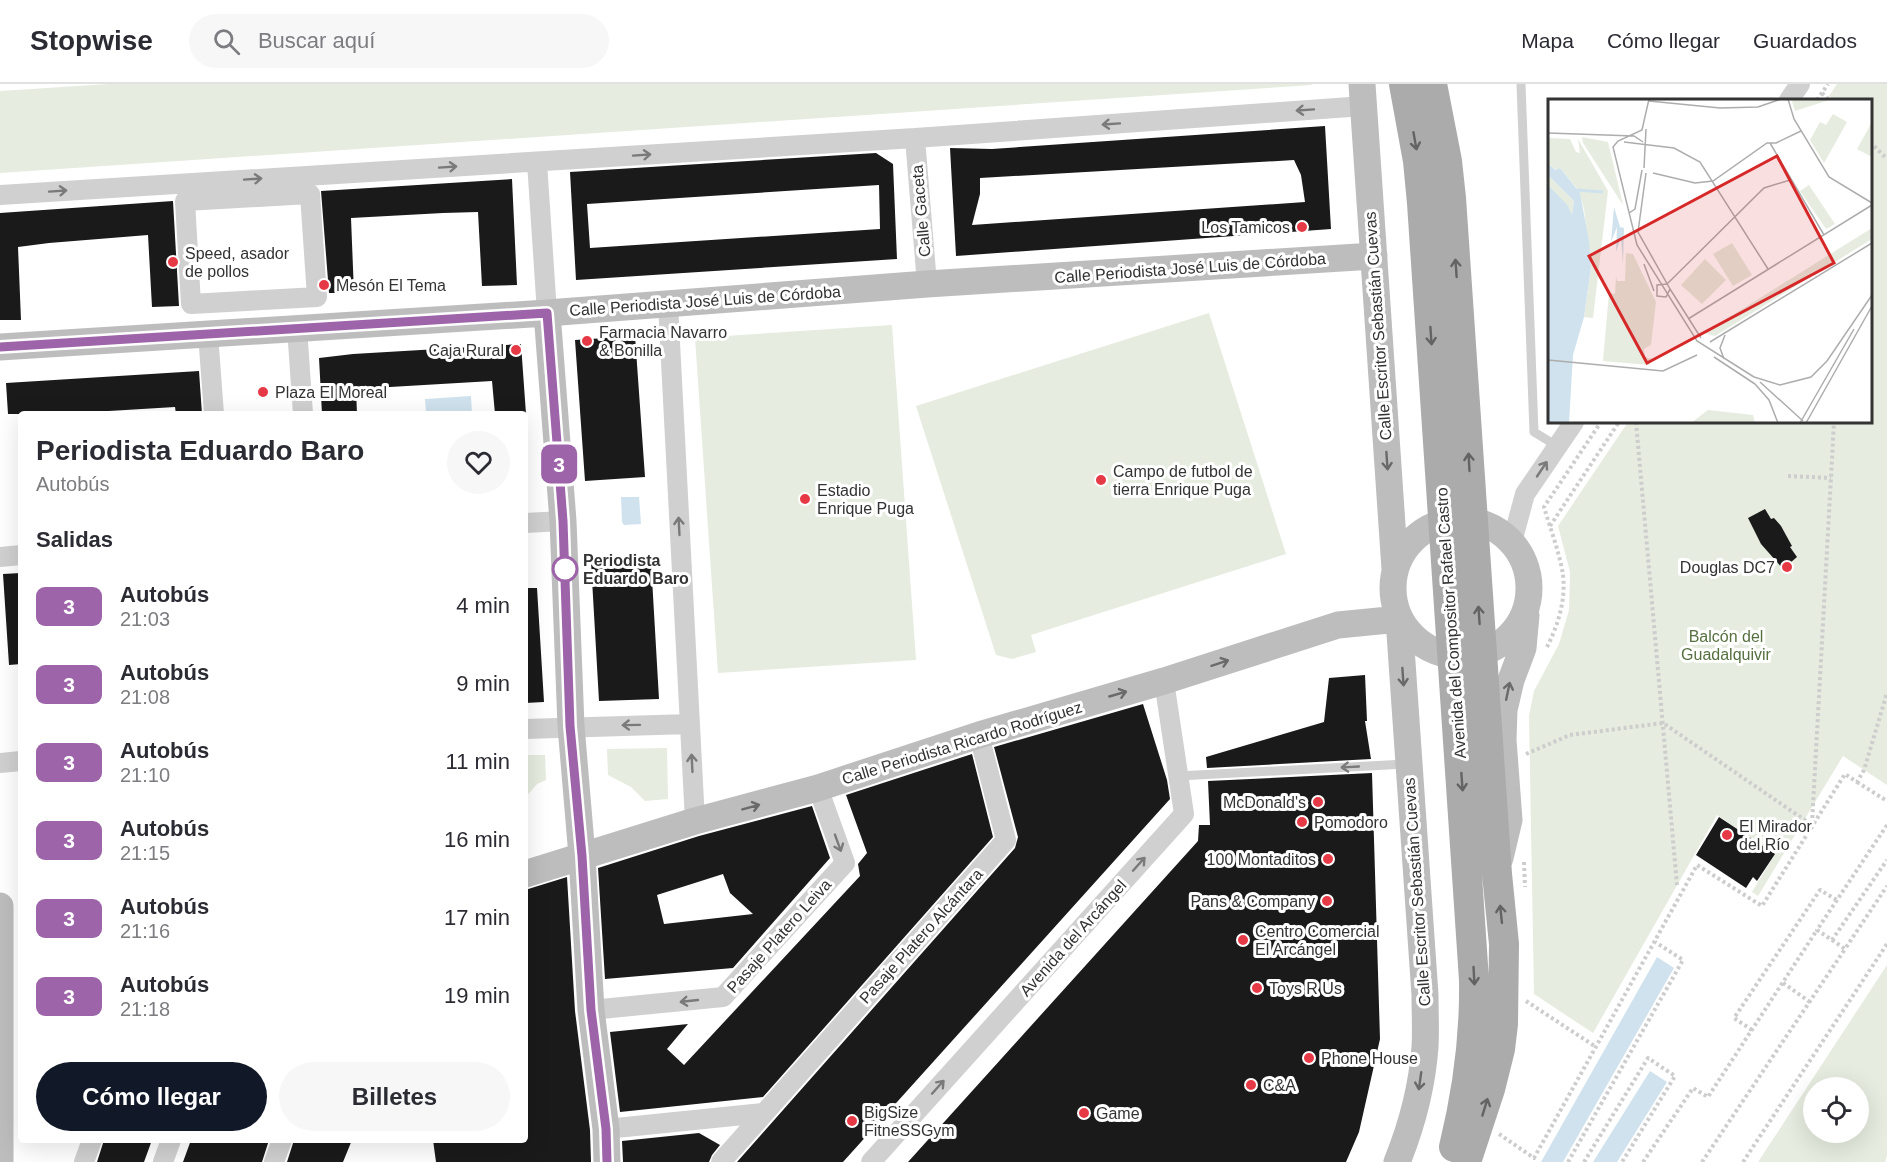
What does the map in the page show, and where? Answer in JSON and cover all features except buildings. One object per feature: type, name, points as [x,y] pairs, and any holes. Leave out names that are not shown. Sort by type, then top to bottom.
[{"type":"main road","name":"Avenida del Compositor Rafael Castro","points":[[1404,84],[1418,161],[1422,203],[1443,521],[1468,655],[1497,873],[1504,944],[1503,1024],[1500,1048],[1490,1089],[1466,1162]]},
{"type":"main road","name":"Avenida del Compositor Rafael Castro","points":[[1432,84],[1447,161],[1473,520],[1468,655],[1475,1017],[1468,1084],[1450,1162]]},
{"type":"street","points":[[1790,99],[1800,84]]},
{"type":"street","points":[[0,195],[188,192],[302,185],[537,162],[915,138],[1363,95]]},
{"type":"street","name":"Calle Escritor Sebastián Cuevas","points":[[1363,95],[1395,569],[1392,586],[1399,619],[1425,995],[1425,1047],[1417,1100],[1397,1162]]},
{"type":"street","name":"Calle Gaceta","points":[[915,138],[927,284]]},
{"type":"street","points":[[537,162],[563,521],[570,726],[582,856],[591,1010],[606,1129],[607,1162]]},
{"type":"street","points":[[302,185],[308,298],[303,328],[303,411]]},
{"type":"street","points":[[188,192],[196,304],[203,334],[214,411]]},
{"type":"street","name":"Calle Periodista José Luis de Córdoba","points":[[0,347],[547,313],[927,284],[1374,256]]},
{"type":"street","points":[[196,304],[308,298]]},
{"type":"street","points":[[668,304],[695,821]]},
{"type":"street","points":[[1395,569],[1405,548],[1421,532],[1443,521],[1473,520],[1497,530],[1512,542],[1525,494],[1573,423]]},
{"type":"street","points":[[528,523],[563,521]]},
{"type":"street","name":"Avenida del Compositor Rafael Castro","points":[[1497,873],[1509,820],[1503,740],[1504,710],[1511,680],[1523,648],[1530,584],[1524,561],[1512,542]]},
{"type":"street","points":[[0,556],[18,555]]},
{"type":"street","points":[[1399,619],[1413,637],[1432,650],[1468,655],[1507,640],[1517,628],[1527,607]]},
{"type":"street","name":"Calle Periodista Ricardo Rodríguez","points":[[528,873],[695,821],[818,788],[979,735],[1164,681],[1338,625],[1399,619]]},
{"type":"street","name":"Avenida del Arcángel","points":[[871,1162],[1184,814],[1164,681]]},
{"type":"street","points":[[528,729],[690,724]]},
{"type":"street","name":"Pasaje Platero Alcántara","points":[[721,1162],[1006,840],[979,735]]},
{"type":"street","points":[[0,763],[18,761]]},
{"type":"street","name":"Pasaje Platero Leiva","points":[[591,1010],[723,997],[845,863],[818,788]]},
{"type":"street","points":[[0,1162],[5,917]]},
{"type":"street","points":[[606,1129],[764,1113]]},
{"type":"street","points":[[84,1162],[91,1143]]},
{"type":"street","points":[[162,1162],[170,1143]]},
{"type":"street","points":[[274,1162],[281,1143]]},
{"type":"lane","points":[[1521,84],[1534,432],[1557,446]]},
{"type":"lane","points":[[1178,776],[1408,764]]},
{"type":"path","points":[[1818,99],[1828,84]]},
{"type":"path","points":[[1822,93],[1828,99]]},
{"type":"path","points":[[1872,144],[1887,159]]},
{"type":"path","points":[[1541,656],[1558,623],[1563,575],[1544,507],[1600,423]]},
{"type":"path","points":[[1549,526],[1618,423]]},
{"type":"path","points":[[1636,423],[1677,885]]},
{"type":"path","points":[[1812,825],[1834,423]]},
{"type":"path","points":[[1788,476],[1831,478]]},
{"type":"path","points":[[1857,782],[1864,770],[1887,693]]},
{"type":"path","points":[[1520,757],[1570,735],[1663,723],[1812,825]]},
{"type":"path","points":[[1498,1132],[1534,1158],[1697,865],[1762,906],[1845,774],[1887,801]]},
{"type":"path","points":[[1643,1162],[1693,1088],[1708,1097],[1887,825]]},
{"type":"path","points":[[1832,940],[1887,860]]},
{"type":"path","points":[[1702,1162],[1887,886]]},
{"type":"path","points":[[1752,1030],[1734,1018],[1821,890],[1837,900]]},
{"type":"path","points":[[1817,930],[1845,949]]},
{"type":"path","points":[[1568,1162],[1683,960],[1654,941]]},
{"type":"path","points":[[1743,1162],[1887,944]]},
{"type":"path","points":[[1783,983],[1810,1002]]},
{"type":"path","points":[[1526,1001],[1596,1047]]},
{"type":"path","points":[[1584,1162],[1648,1058],[1675,1076],[1622,1162]]},
{"type":"green space","points":[[109,84],[1312,85],[0,173],[0,91]]},
{"type":"green space","name":"Balcón del Guadalquivir","points":[[1837,84],[1887,84],[1887,785],[1843,756],[1758,896],[1752,892],[1775,854],[1717,815],[1593,1033],[1534,994],[1529,716],[1534,691],[1559,644],[1569,610],[1570,572],[1558,526],[1627,423],[1872,423],[1872,99],[1833,99],[1829,96]]},
{"type":"green space","name":"Campo de futbol de tierra Enrique Puga","points":[[1209,313],[1286,554],[1031,635],[1036,652],[1012,659],[996,655],[916,406]]},
{"type":"green space","name":"Estadio Enrique Puga","points":[[892,325],[916,660],[718,673],[695,338]]},
{"type":"green space","points":[[667,748],[668,799],[645,801],[631,787],[608,775],[607,749]]},
{"type":"green space","points":[[528,755],[545,755],[546,780],[537,784],[528,794]]},
{"type":"green space","points":[[1887,965],[1887,1156],[1885,1162],[1758,1162],[1803,1093],[1803,1143],[1869,1143],[1869,1077],[1814,1077]]},
{"type":"water","points":[[471,396],[472,411],[426,411],[425,399]]},
{"type":"water","points":[[621,497],[639,497],[641,524],[624,525]]},
{"type":"water","points":[[1657,957],[1674,968],[1563,1162],[1541,1162]]},
{"type":"water","points":[[1650,1071],[1667,1082],[1617,1162],[1593,1162]]},
{"type":"bus line","name":"3","points":[[0,347],[547,313],[563,521],[570,726],[582,856],[591,1010],[606,1129],[607,1162]]},
{"type":"place","name":"Los Tamicos","points":[[1302,227]]},
{"type":"place","name":"Speed, asador de pollos","points":[[173,262]]},
{"type":"place","name":"Mesón El Tema","points":[[324,285]]},
{"type":"place","name":"Farmacia Navarro & Bonilla","points":[[587,341]]},
{"type":"place","name":"Caja Rural","points":[[516,350]]},
{"type":"place","name":"Plaza El Moreal","points":[[263,392]]},
{"type":"place","name":"Campo de futbol de tierra Enrique Puga","points":[[1101,480]]},
{"type":"place","name":"Estadio Enrique Puga","points":[[805,499]]},
{"type":"place","name":"Douglas DC7","points":[[1787,567]]},
{"type":"place","name":"Periodista Eduardo Baro","points":[[565,569]]},
{"type":"place","name":"McDonald's","points":[[1318,802]]},
{"type":"place","name":"Pomodoro","points":[[1302,822]]},
{"type":"place","name":"El Mirador del Río","points":[[1727,835]]},
{"type":"place","name":"100 Montaditos","points":[[1328,859]]},
{"type":"place","name":"Pans & Company","points":[[1327,901]]},
{"type":"place","name":"Centro Comercial El Arcángel","points":[[1243,940]]},
{"type":"place","name":"Toys R Us","points":[[1257,988]]},
{"type":"place","name":"Phone House","points":[[1309,1058]]},
{"type":"place","name":"C&A","points":[[1251,1085]]},
{"type":"place","name":"Game","points":[[1084,1113]]},
{"type":"place","name":"BigSize FitneSSGym","points":[[852,1121]]}]
